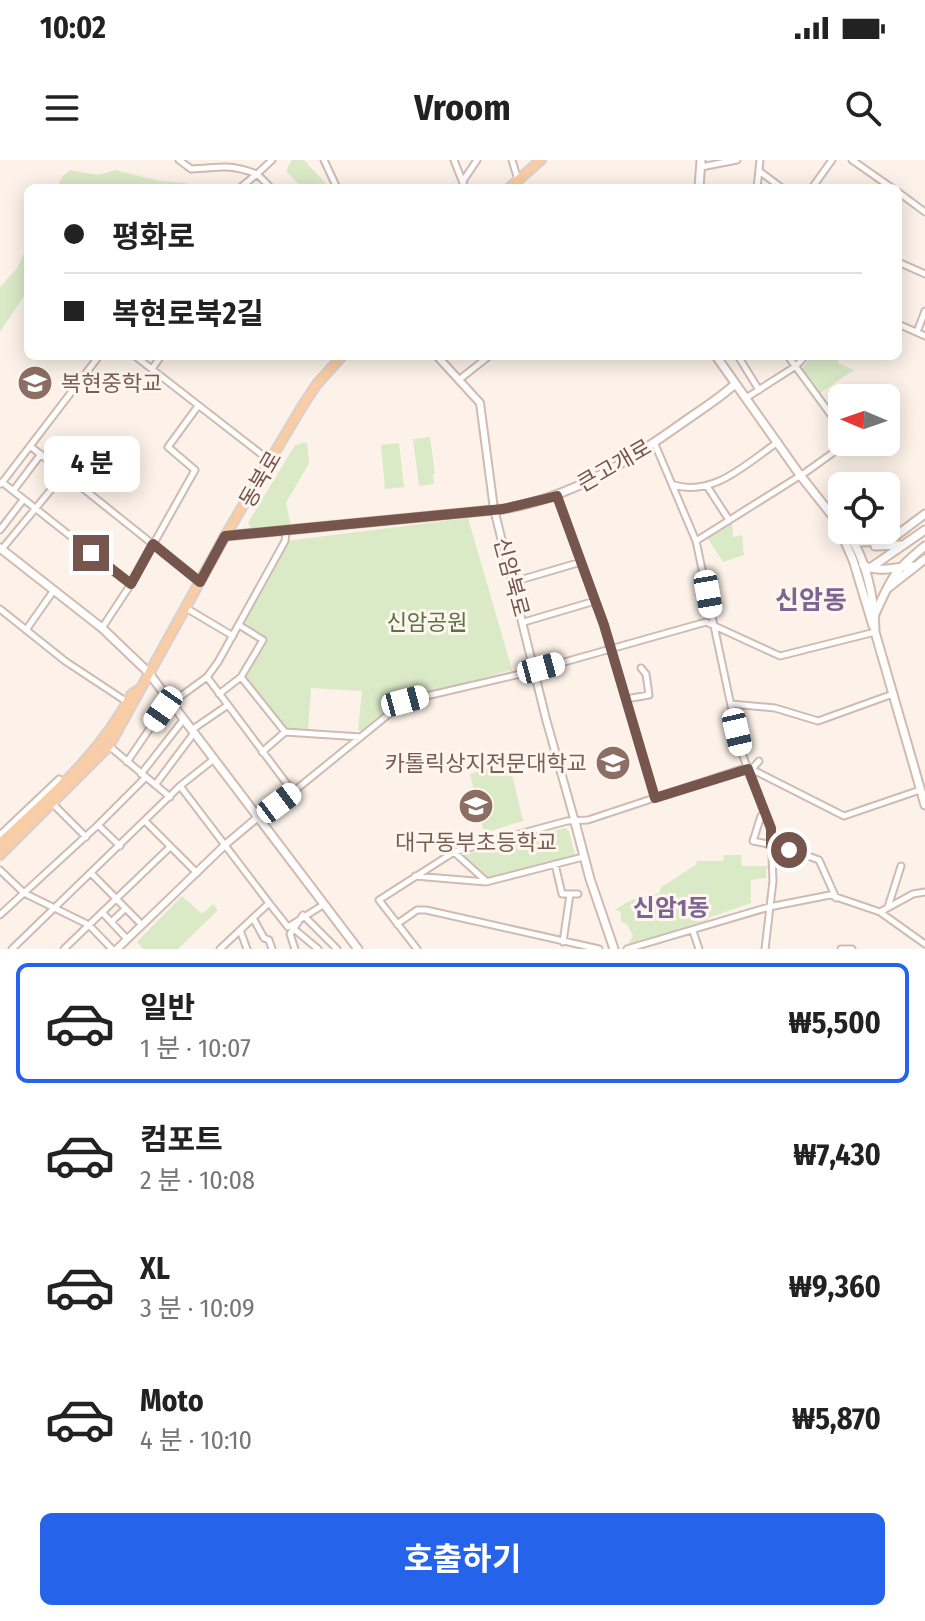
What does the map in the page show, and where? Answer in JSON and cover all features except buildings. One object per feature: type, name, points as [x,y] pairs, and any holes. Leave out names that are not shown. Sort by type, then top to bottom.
[{"type":"main road","points":[[514,184],[541,160]]},
{"type":"main road","points":[[699,184],[701,163]]},
{"type":"main road","name":"동북로","points":[[0,843],[103,741],[138,690],[225,536],[317,384],[338,360]]},
{"type":"main road","points":[[719,360],[828,511]]},
{"type":"main road","name":"큰고개로","points":[[225,536],[523,506],[557,496],[654,442],[735,384]]},
{"type":"main road","points":[[900,533],[925,514]]},
{"type":"main road","points":[[861,585],[867,569],[925,530]]},
{"type":"main road","points":[[846,544],[925,805]]},
{"type":"main road","points":[[850,544],[858,560],[867,569],[879,571],[900,566]]},
{"type":"main road","points":[[857,544],[867,569],[875,632]]},
{"type":"main road","points":[[870,544],[884,547],[905,545]]},
{"type":"main road","points":[[905,545],[892,558],[894,565],[915,566]]},
{"type":"main road","points":[[875,614],[900,566],[925,546]]},
{"type":"main road","points":[[1,549],[102,628],[148,672],[358,949]]},
{"type":"main road","points":[[886,589],[925,559]]},
{"type":"main road","name":"동북로","points":[[0,855],[109,746],[137,699],[138,690]]},
{"type":"main road","name":"신암북로","points":[[575,822],[583,857],[614,949]]},
{"type":"street","points":[[179,160],[191,169],[219,165],[236,167],[257,174],[267,184]]},
{"type":"street","points":[[245,184],[272,160]]},
{"type":"street","points":[[324,160],[335,184]]},
{"type":"street","points":[[454,160],[464,184]]},
{"type":"street","points":[[465,184],[477,160]]},
{"type":"street","points":[[512,160],[518,180]]},
{"type":"street","points":[[701,163],[737,160]]},
{"type":"street","points":[[757,184],[760,160]]},
{"type":"street","points":[[815,184],[832,160]]},
{"type":"street","points":[[852,160],[886,184]]},
{"type":"street","points":[[759,171],[777,184]]},
{"type":"street","points":[[902,195],[925,212]]},
{"type":"street","points":[[902,264],[925,274]]},
{"type":"street","points":[[917,332],[925,311]]},
{"type":"street","points":[[902,326],[925,336]]},
{"type":"street","points":[[96,360],[1,483],[131,584]]},
{"type":"street","points":[[140,360],[270,461]]},
{"type":"street","points":[[152,369],[158,360]]},
{"type":"street","name":"신암북로","points":[[441,360],[480,403],[494,509],[575,822]]},
{"type":"street","points":[[460,379],[484,360]]},
{"type":"street","points":[[740,360],[759,390]]},
{"type":"street","points":[[791,360],[828,410]]},
{"type":"street","points":[[746,398],[801,360]]},
{"type":"street","points":[[102,628],[131,584],[195,470],[168,447],[198,406]]},
{"type":"street","points":[[654,442],[696,541],[731,704],[771,831],[773,881],[765,949]]},
{"type":"street","points":[[673,485],[688,490],[723,480],[778,442]]},
{"type":"street","points":[[30,446],[200,582]]},
{"type":"street","points":[[13,491],[41,454]]},
{"type":"street","points":[[696,541],[828,456]]},
{"type":"street","points":[[1,549],[64,474]]},
{"type":"street","points":[[707,486],[729,520]]},
{"type":"street","points":[[557,496],[611,649],[655,798]]},
{"type":"street","points":[[0,530],[23,500]]},
{"type":"street","points":[[127,762],[163,709],[207,677],[285,541],[286,532]]},
{"type":"street","points":[[513,582],[581,562]]},
{"type":"street","points":[[26,630],[54,590]]},
{"type":"street","points":[[524,622],[595,601]]},
{"type":"street","points":[[186,608],[233,636]]},
{"type":"street","points":[[0,609],[102,687],[127,702]]},
{"type":"street","points":[[0,870],[24,893],[89,925],[114,949],[226,844],[405,701],[706,622],[780,656],[875,632]]},
{"type":"street","points":[[219,694],[241,677],[263,640],[239,625]]},
{"type":"street","points":[[626,699],[649,695],[646,674],[641,668]]},
{"type":"street","points":[[207,677],[293,792]]},
{"type":"street","points":[[241,677],[285,732]]},
{"type":"street","points":[[731,704],[775,708],[818,721],[893,694]]},
{"type":"street","points":[[155,785],[194,731],[228,705]]},
{"type":"street","points":[[0,915],[98,825],[144,775],[184,718]]},
{"type":"street","points":[[262,752],[285,732],[364,736]]},
{"type":"street","points":[[109,746],[170,797]]},
{"type":"street","points":[[12,949],[180,786],[214,759]]},
{"type":"street","points":[[417,949],[379,900],[454,852],[567,821],[575,822],[750,769],[759,761]]},
{"type":"street","points":[[750,769],[844,816],[920,790]]},
{"type":"street","points":[[0,835],[59,779]]},
{"type":"street","points":[[180,786],[288,927],[323,905]]},
{"type":"street","points":[[53,804],[86,837]]},
{"type":"street","points":[[765,814],[761,816],[753,841],[819,860],[836,898]]},
{"type":"street","points":[[146,822],[197,873]]},
{"type":"street","points":[[98,825],[120,846]]},
{"type":"street","points":[[64,949],[170,847]]},
{"type":"street","points":[[454,852],[486,882]]},
{"type":"street","points":[[414,876],[486,882],[583,857]]},
{"type":"street","points":[[555,864],[562,894],[578,894]]},
{"type":"street","points":[[888,907],[901,866]]},
{"type":"street","points":[[91,873],[142,925]]},
{"type":"street","points":[[880,912],[913,894],[925,892]]},
{"type":"street","points":[[563,942],[570,894]]},
{"type":"street","points":[[627,949],[769,907],[822,896],[880,912],[925,944]]},
{"type":"street","points":[[220,949],[269,903]]},
{"type":"street","points":[[111,922],[125,909]]},
{"type":"street","points":[[397,924],[417,910],[426,910],[599,949]]},
{"type":"street","points":[[102,912],[127,939]]},
{"type":"street","points":[[295,949],[290,934],[303,915]]},
{"type":"street","points":[[303,915],[337,949]]},
{"type":"street","points":[[253,918],[272,949]]},
{"type":"street","points":[[294,929],[318,949]]},
{"type":"street","points":[[240,930],[246,949]]},
{"type":"street","points":[[693,931],[699,949]]},
{"type":"street","points":[[841,949],[852,949]]},
{"type":"green space","points":[[292,160],[304,160],[326,184],[298,184],[286,171]]},
{"type":"green space","points":[[70,170],[98,175],[115,170],[160,181],[186,183],[59,184]]},
{"type":"green space","points":[[24,253],[24,296],[0,332],[0,287],[17,268]]},
{"type":"green space","points":[[808,360],[838,360],[838,363],[854,370],[834,384],[828,384],[828,388],[819,394],[802,369]]},
{"type":"green space","points":[[430,437],[434,484],[419,486],[413,439]]},
{"type":"green space","points":[[307,442],[309,463],[286,503],[291,526],[252,530],[248,523],[295,445]]},
{"type":"green space","points":[[399,443],[404,487],[385,489],[381,445]]},
{"type":"green space","name":"신암공원","points":[[468,518],[512,670],[403,699],[362,732],[358,730],[362,691],[311,688],[308,730],[285,729],[246,679],[267,640],[242,623],[286,541]]},
{"type":"green space","points":[[732,522],[733,537],[742,535],[744,555],[723,562],[707,537]]},
{"type":"green space","points":[[509,762],[523,821],[484,833],[470,774]]},
{"type":"green space","points":[[565,828],[569,831],[575,855],[486,878],[463,855]]},
{"type":"green space","points":[[724,855],[741,855],[742,866],[770,866],[766,870],[766,878],[751,880],[751,903],[708,918],[706,922],[627,945],[633,936],[627,924],[621,922],[621,912],[615,910],[636,898],[660,893],[660,888],[697,864],[696,861],[723,861]]},
{"type":"green space","points":[[182,896],[202,914],[213,904],[218,910],[178,949],[143,949],[137,942]]},
{"type":"place","name":"복현중학교","points":[[35,383]]},
{"type":"place","name":"카톨릭상지전문대학교","points":[[613,763]]},
{"type":"place","name":"대구동부초등학교","points":[[476,806]]},
{"type":"district","name":"신암동","points":[[811,600]]},
{"type":"district","name":"신암1동","points":[[671,908]]},
{"type":"route","points":[[91,553],[131,584],[153,544],[200,582],[225,536],[503,509],[557,496],[604,625],[655,798],[748,769],[771,828],[771,846],[789,850]]}]
